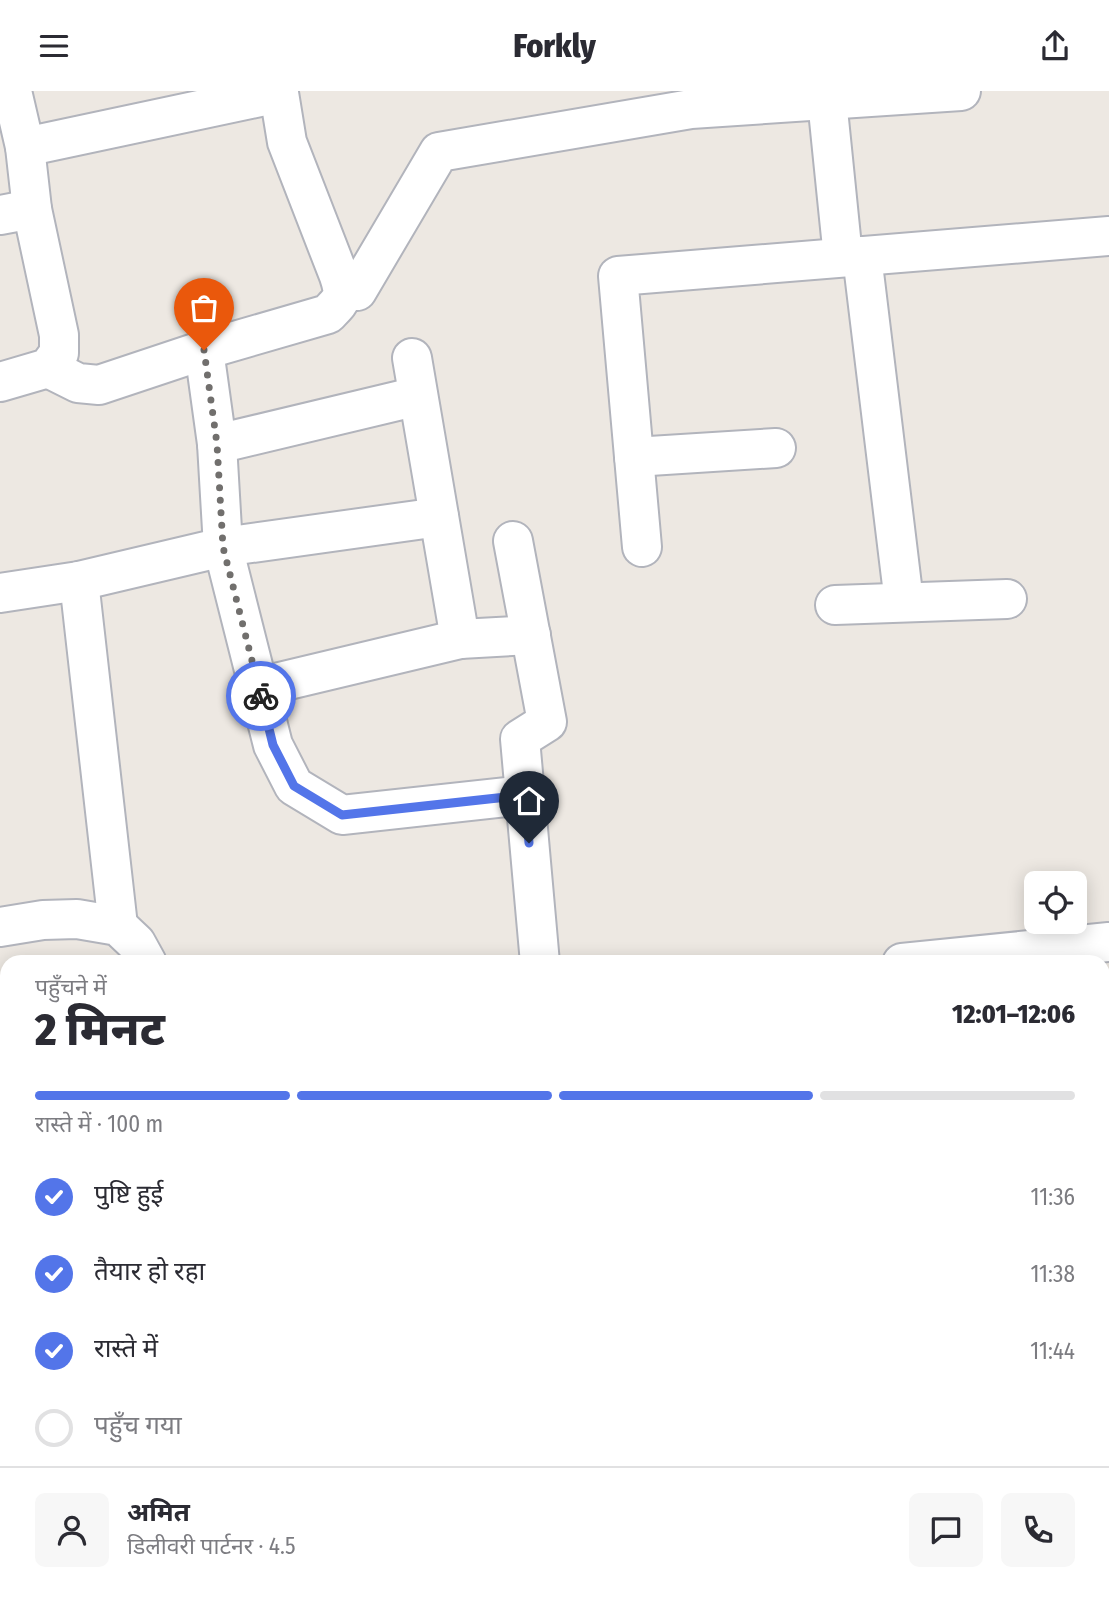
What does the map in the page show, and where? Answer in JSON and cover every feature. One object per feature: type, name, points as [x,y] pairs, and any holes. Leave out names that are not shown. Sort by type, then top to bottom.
[{"type":"street","points":[[0,381],[47,368],[59,353],[59,335],[16,212],[25,147],[12,91]]},
{"type":"street","points":[[356,291],[439,152],[691,100],[961,91]]},
{"type":"street","points":[[25,147],[279,92],[287,142],[344,291],[341,301],[328,314],[204,350],[99,385],[78,383],[47,368]]},
{"type":"street","points":[[818,97],[853,257],[904,602]]},
{"type":"street","points":[[642,547],[618,276],[1109,236]]},
{"type":"street","points":[[204,350],[217,444],[223,547],[273,745],[294,786],[342,815],[525,795]]},
{"type":"street","points":[[412,358],[460,639]]},
{"type":"street","points":[[217,444],[418,396]]},
{"type":"street","points":[[634,457],[776,448]]},
{"type":"street","points":[[0,593],[79,580],[223,547],[439,517]]},
{"type":"street","points":[[513,541],[547,722],[520,739],[539,955]]},
{"type":"street","points":[[79,580],[118,926]]},
{"type":"street","points":[[835,605],[1007,599]]},
{"type":"street","points":[[259,687],[460,639],[531,635]]},
{"type":"street","points":[[0,927],[43,920],[77,919],[118,926],[136,943],[143,955]]},
{"type":"street","points":[[1015,955],[1085,950]]},
{"type":"way so far","points":[[204,350],[217,444],[223,547],[261,696]]},
{"type":"route","points":[[261,696],[273,745],[294,786],[342,815],[525,795],[529,843]]}]
